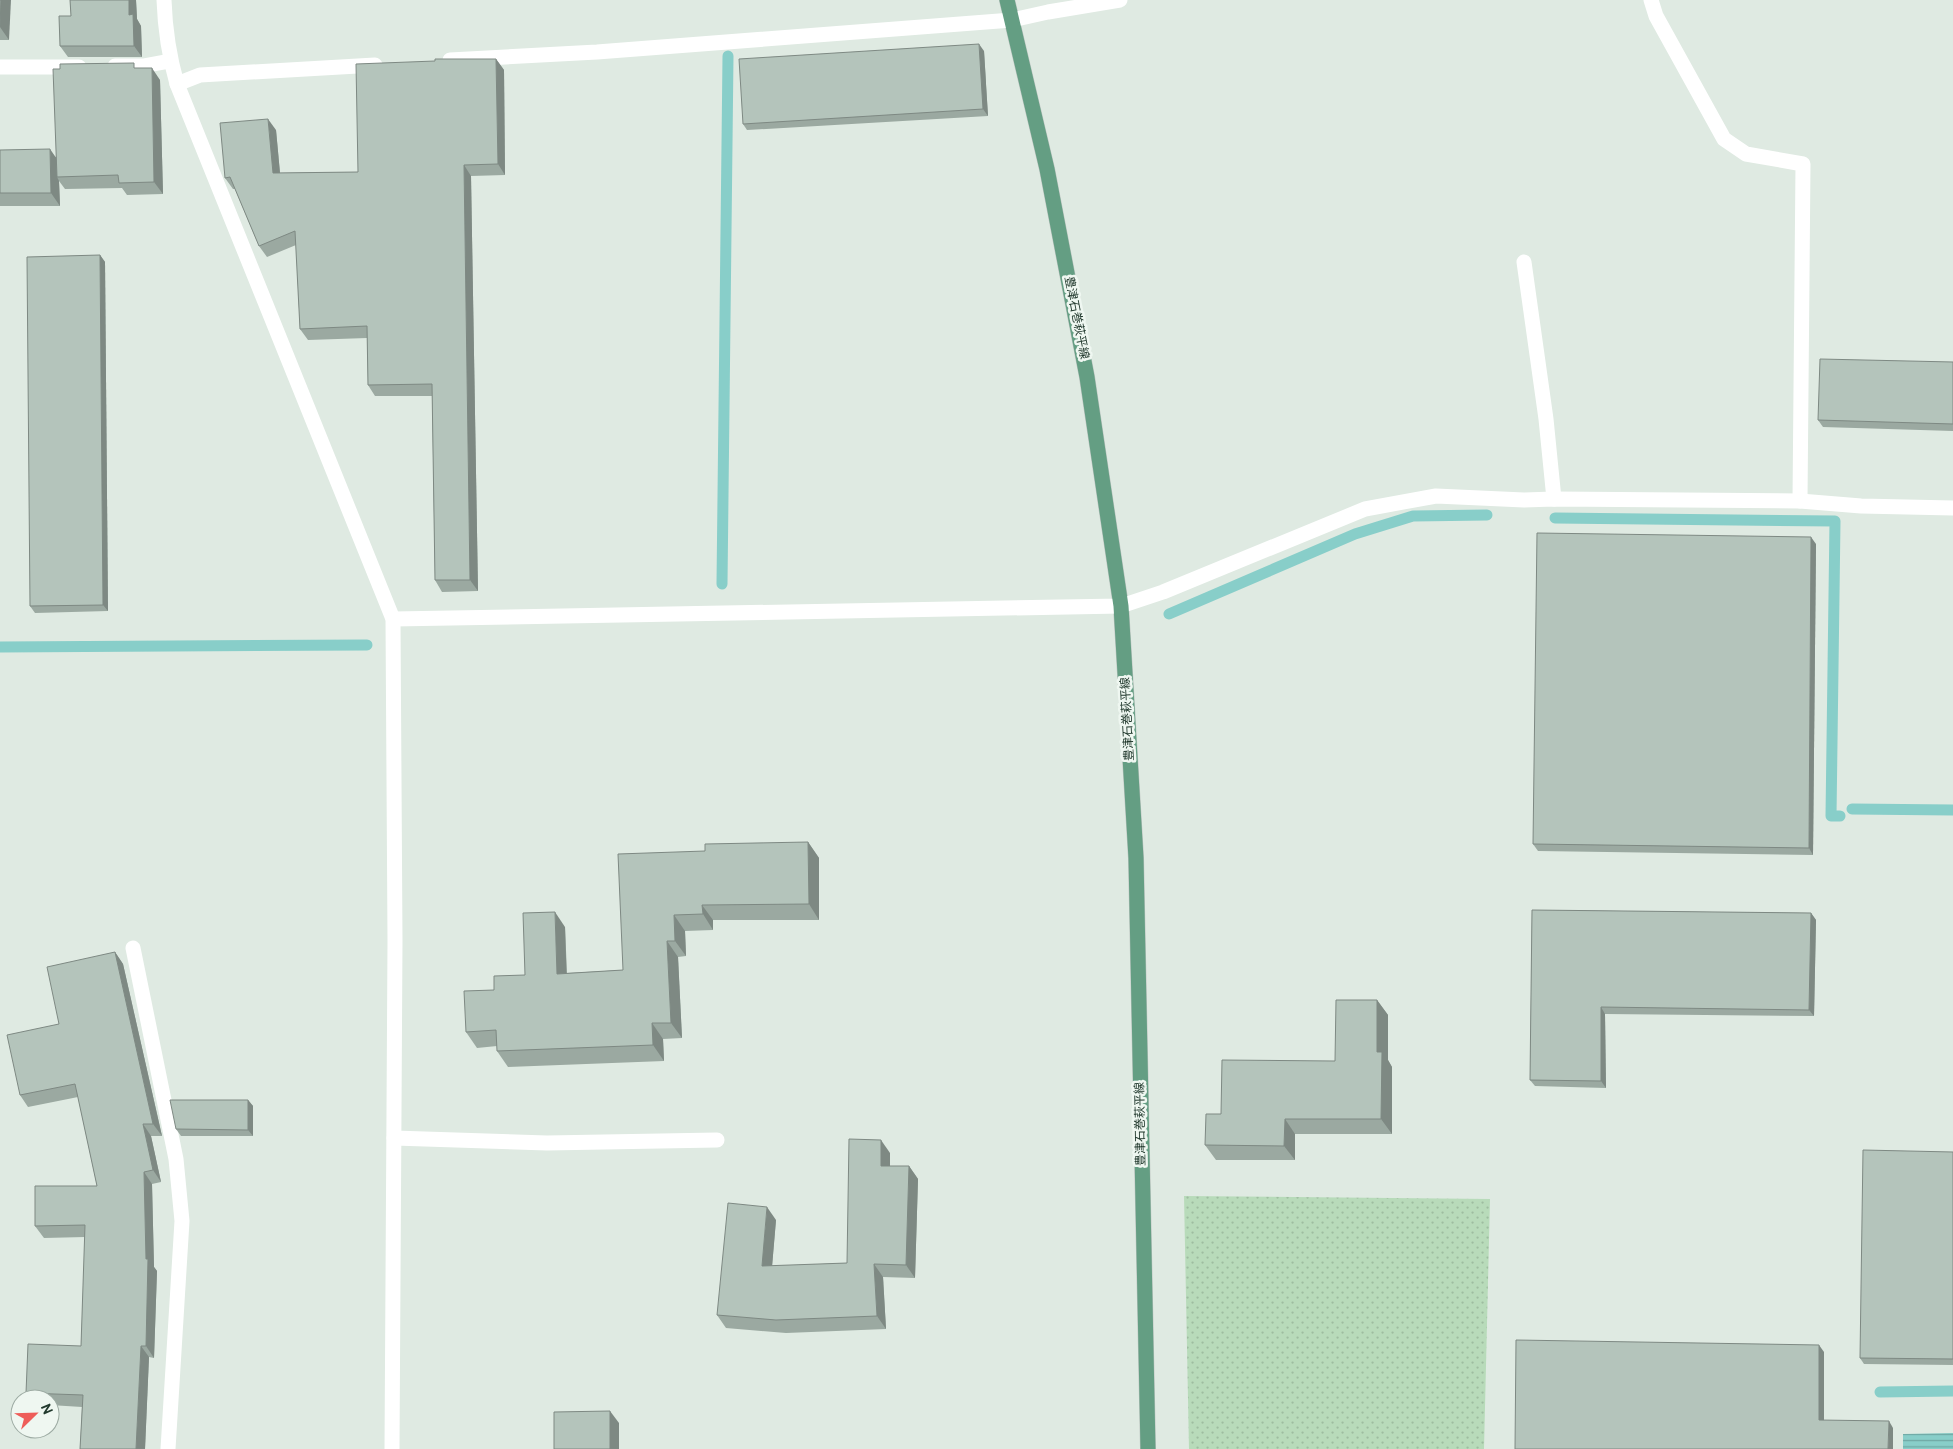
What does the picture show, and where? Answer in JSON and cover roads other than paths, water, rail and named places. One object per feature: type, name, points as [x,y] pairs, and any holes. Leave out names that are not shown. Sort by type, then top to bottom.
[{"type":"main road","name":"豊津石巻萩平線","points":[[1007,0],[1047,169],[1087,377],[1121,606],[1136,858],[1148,1449]]},
{"type":"street","points":[[164,0],[170,61],[177,84],[393,619],[395,922],[392,1449]]},
{"type":"street","points":[[438,61],[597,52],[1012,20],[1120,0]]},
{"type":"street","points":[[1651,0],[1656,16],[1724,140],[1746,154],[1803,164],[1800,501]]},
{"type":"street","points":[[0,67],[143,66],[170,61]]},
{"type":"street","points":[[177,84],[200,75],[388,64]]},
{"type":"street","points":[[1524,262],[1546,419],[1554,499]]},
{"type":"street","points":[[393,619],[1121,606],[1163,592],[1365,509],[1436,496],[1524,500],[1800,501],[1862,506],[1953,508]]},
{"type":"street","points":[[133,948],[176,1159],[182,1221],[168,1449]]},
{"type":"street","points":[[394,1138],[547,1143],[717,1140]]},
{"type":"water","points":[[1953,1433],[1953,1449],[1903,1449],[1903,1434]]},
{"type":"waterway","points":[[722,584],[728,56]]},
{"type":"waterway","points":[[1169,614],[1355,534],[1413,516],[1487,515]]},
{"type":"waterway","points":[[1555,518],[1835,521],[1831,816],[1840,816]]},
{"type":"waterway","points":[[0,647],[367,645]]},
{"type":"waterway","points":[[1852,809],[1953,810]]},
{"type":"waterway","points":[[1880,1392],[1953,1391]]}]
